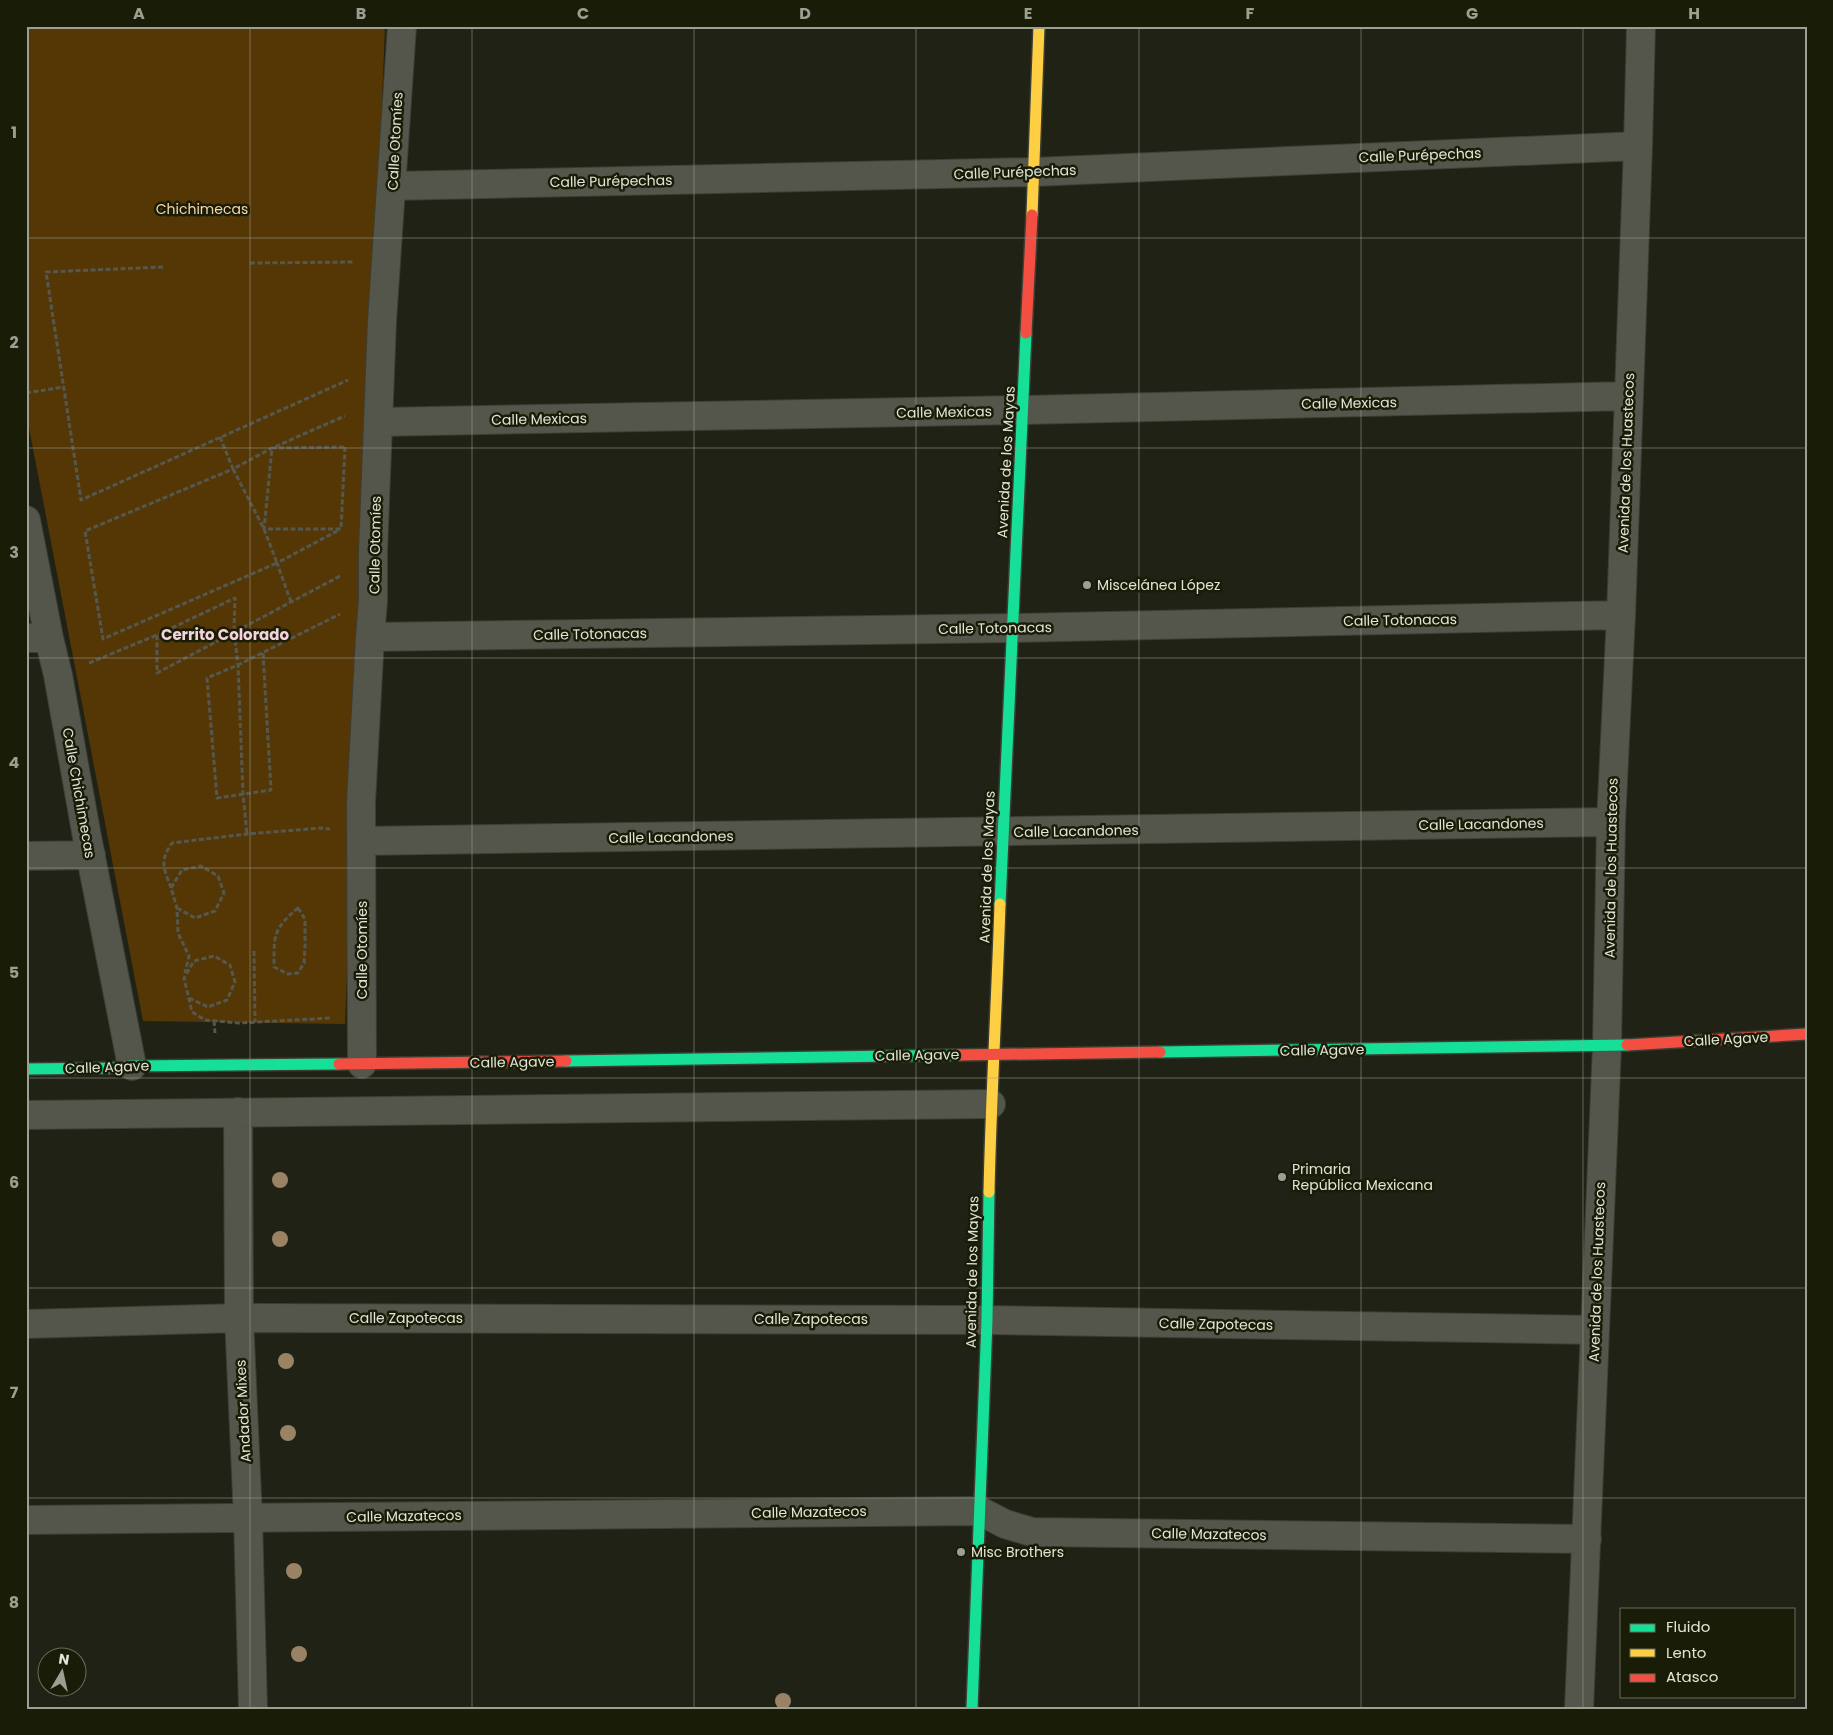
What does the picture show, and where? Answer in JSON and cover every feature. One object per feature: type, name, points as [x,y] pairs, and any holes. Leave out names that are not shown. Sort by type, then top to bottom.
[{"type":"street","name":"Calle Otomíes","points":[[362,1064],[361,802],[373,601],[373,552],[382,321],[402,26]]},
{"type":"street","name":"Avenida de los Mayas","points":[[972,1709],[987,1320],[991,1104],[995,1054],[1024,410],[1039,26]]},
{"type":"street","name":"Avenida de los Huastecos","points":[[1579,1709],[1607,1046],[1611,822],[1621,615],[1641,26]]},
{"type":"street","name":"Calle Purépechas","points":[[392,186],[1034,172],[1638,146]]},
{"type":"street","name":"Calle Mexicas","points":[[379,422],[1628,396]]},
{"type":"street","name":"Calle Chichimecas","points":[[26,520],[38,638],[58,675],[90,855],[132,1066]]},
{"type":"street","name":"Calle Totonacas","points":[[370,637],[1013,628],[1621,615]]},
{"type":"street","name":"Calle Lacandones","points":[[362,841],[1611,822]]},
{"type":"street","points":[[26,856],[90,855]]},
{"type":"street","name":"Calle Agave","points":[[26,1069],[1607,1046],[1807,1034]]},
{"type":"street","points":[[26,1115],[991,1104]]},
{"type":"street","name":"Andador Mixes","points":[[238,1112],[239,1318],[248,1518],[253,1709]]},
{"type":"street","name":"Calle Zapotecas","points":[[26,1324],[239,1318],[987,1320],[1595,1330]]},
{"type":"street","name":"Calle Mazatecos","points":[[26,1520],[980,1511],[1005,1524],[1032,1532],[1587,1539]]},
{"type":"path","points":[[250,263],[353,261],[353,271]]},
{"type":"path","points":[[163,266],[46,272],[81,500],[352,378]]},
{"type":"path","points":[[26,393],[64,388]]},
{"type":"path","points":[[341,529],[277,562],[103,639],[85,531],[233,469],[272,448],[345,416],[345,424]]},
{"type":"path","points":[[220,437],[233,469],[264,529],[291,602]]},
{"type":"path","points":[[341,529],[345,439]]},
{"type":"path","points":[[272,448],[345,447]]},
{"type":"path","points":[[264,529],[272,448]]},
{"type":"path","points":[[264,529],[341,529]]},
{"type":"path","points":[[157,635],[157,673],[353,569],[373,552]]},
{"type":"path","points":[[58,675],[157,635],[235,598],[234,632],[238,665],[243,794],[247,834]]},
{"type":"path","points":[[263,653],[271,790],[217,798],[207,678],[238,665],[343,613]]},
{"type":"path","points":[[336,830],[321,828],[172,843],[164,855],[165,870],[177,908],[178,933],[189,956],[184,978],[192,1012],[205,1020],[239,1023],[340,1018]]},
{"type":"path","points":[[171,888],[182,870],[202,866],[218,876],[224,893],[215,911],[195,918],[177,908]]},
{"type":"path","points":[[298,908],[305,919],[304,963],[298,973],[288,974],[274,968],[274,945],[277,930],[284,919],[298,908]]},
{"type":"path","points":[[254,951],[255,1022]]},
{"type":"path","points":[[184,978],[194,961],[214,956],[230,965],[235,982],[228,1000],[208,1007],[189,998]]},
{"type":"green space","name":"Chichimecas","points":[[26,26],[385,26],[345,1024],[143,1021],[26,412]]},
{"type":"traffic: fast","points":[[1000,904],[1026,333]]},
{"type":"traffic: fast","points":[[1160,1052],[1627,1045]]},
{"type":"traffic: fast","points":[[566,1061],[959,1055]]},
{"type":"traffic: fast","points":[[26,1069],[339,1064]]},
{"type":"traffic: fast","points":[[972,1709],[987,1320],[989,1192]]},
{"type":"traffic: slow","points":[[1032,215],[1039,26]]},
{"type":"traffic: slow","points":[[989,1192],[1000,904]]},
{"type":"traffic: jam","points":[[1026,333],[1032,215]]},
{"type":"traffic: jam","points":[[1627,1045],[1807,1034]]},
{"type":"traffic: jam","points":[[959,1055],[1160,1052]]},
{"type":"traffic: jam","points":[[339,1064],[566,1061]]},
{"type":"place","name":"Miscelánea López","points":[[1087,585]]},
{"type":"place","name":"Primaria República Mexicana","points":[[1282,1177]]},
{"type":"place","name":"Misc Brothers","points":[[961,1552]]},
{"type":"district","name":"Cerrito Colorado","points":[[225,634]]}]
